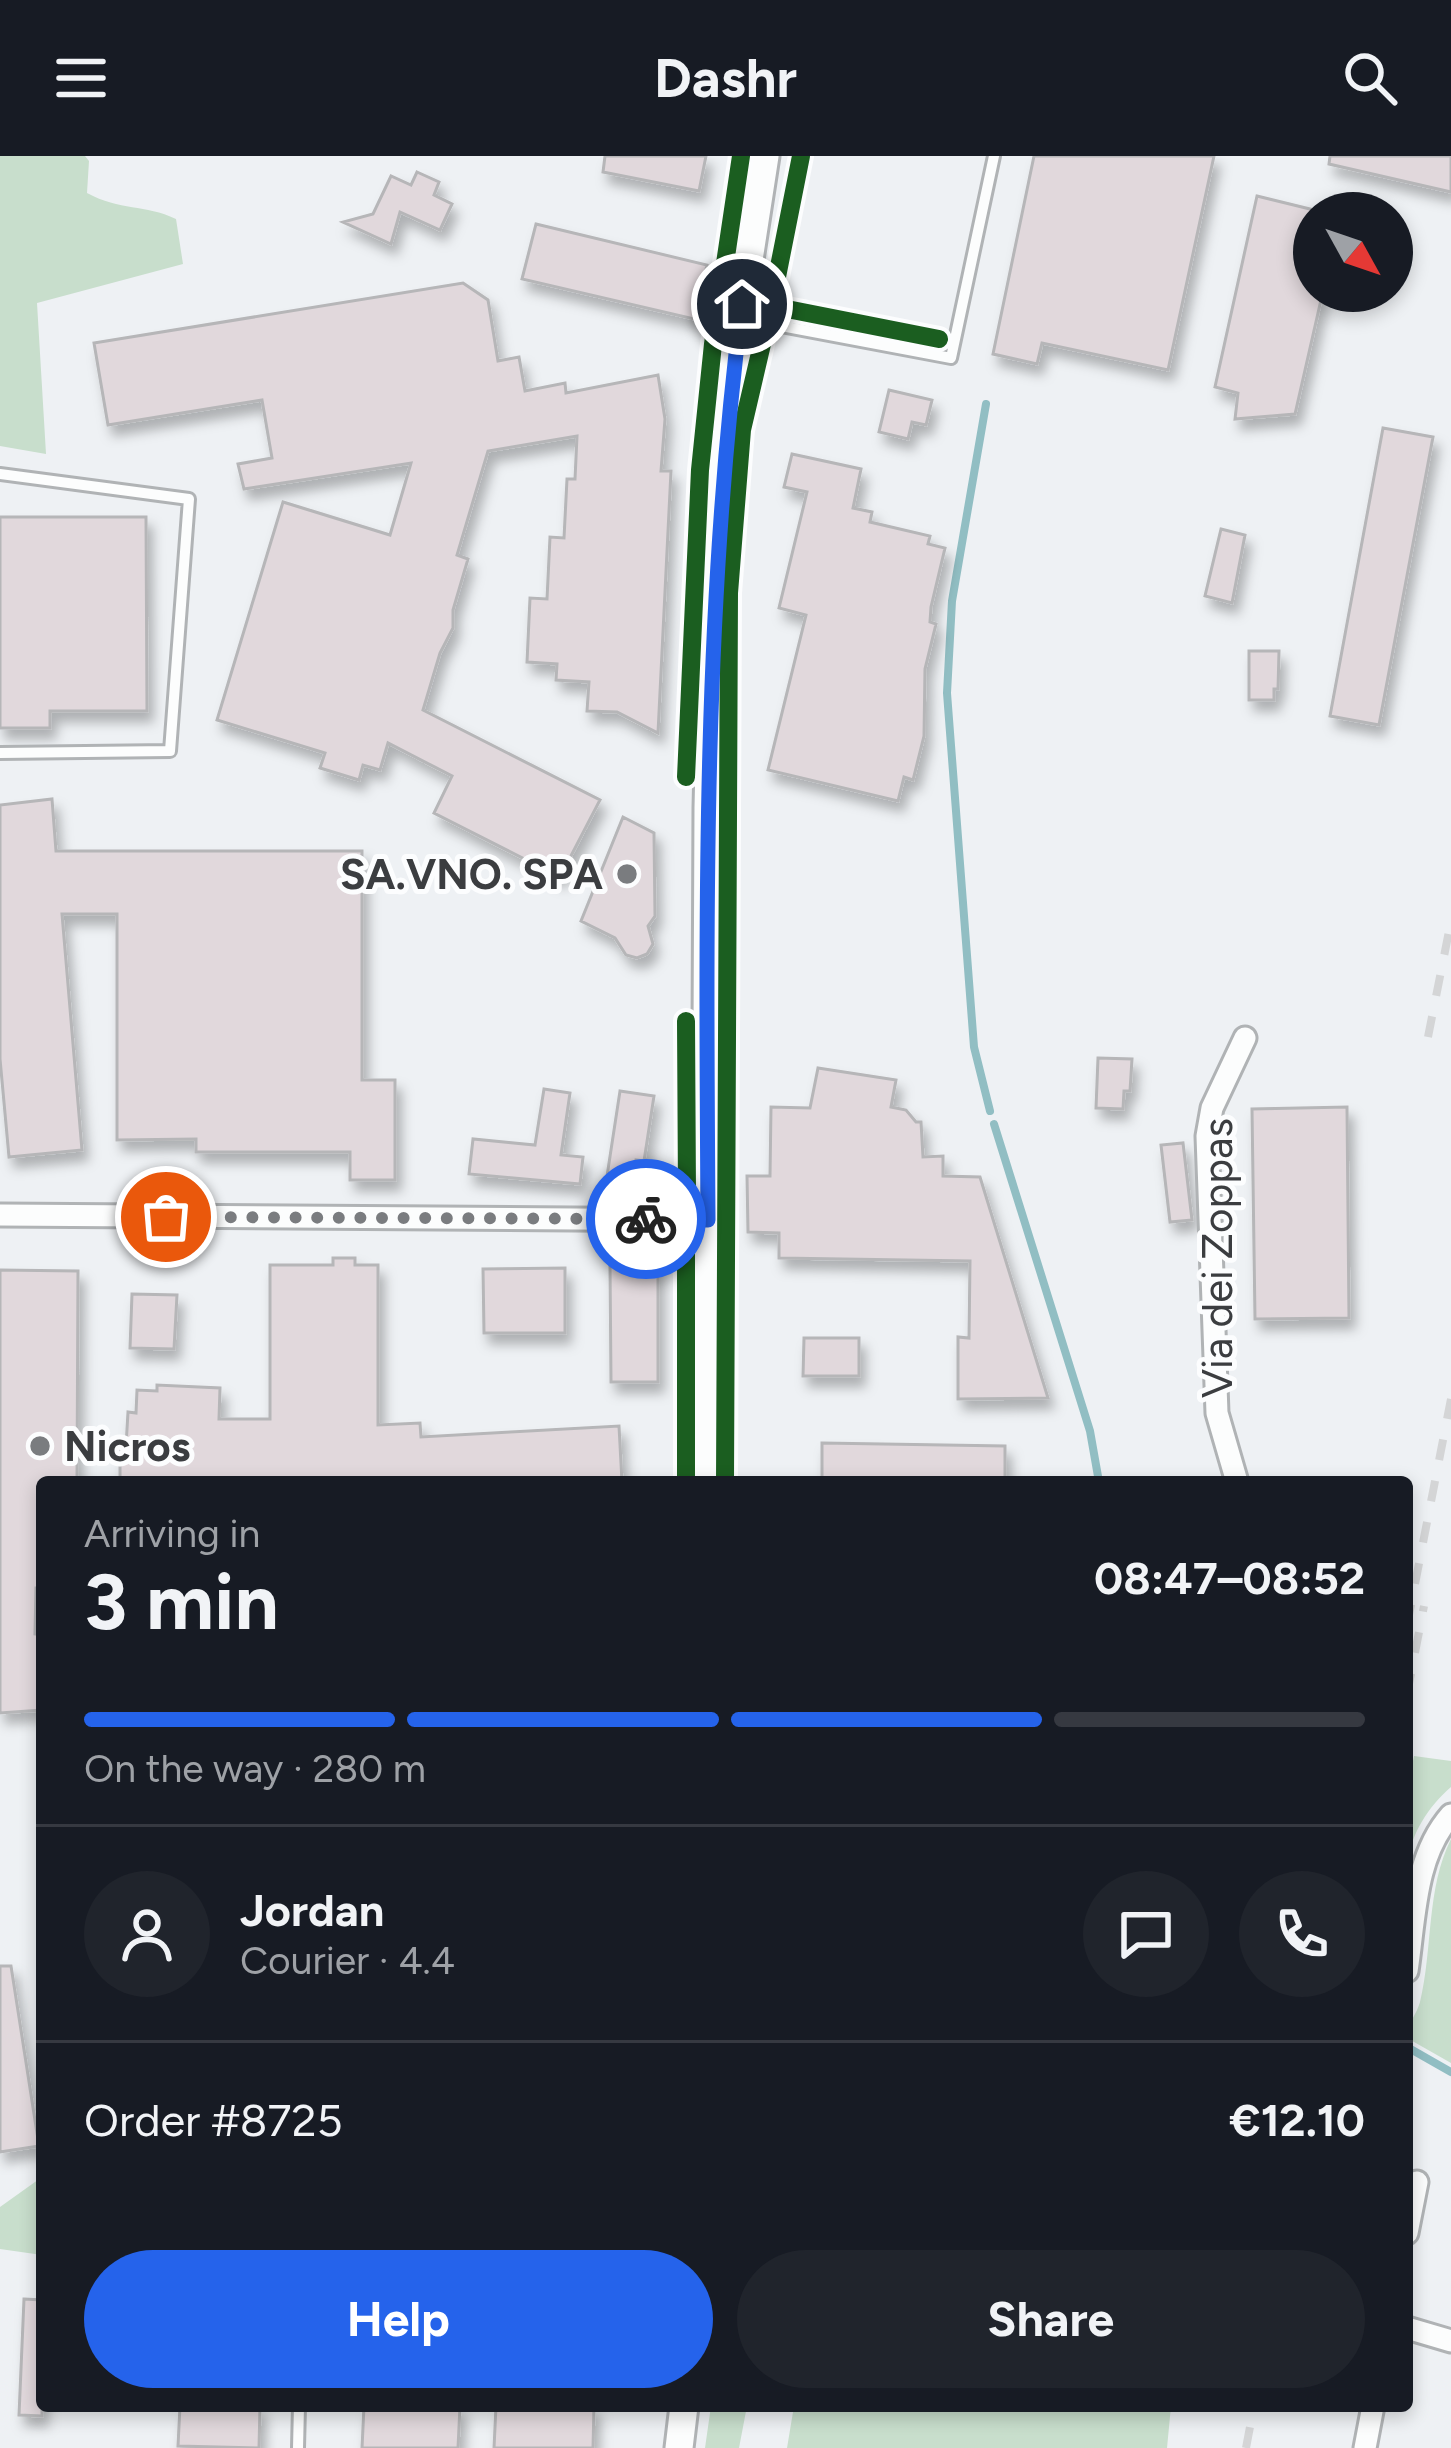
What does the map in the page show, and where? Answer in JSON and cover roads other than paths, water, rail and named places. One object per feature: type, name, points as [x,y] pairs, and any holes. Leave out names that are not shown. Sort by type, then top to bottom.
[{"type":"street","points":[[705,1476],[713,590],[732,370],[765,156]]},
{"type":"street","name":"Via dei Zoppas","points":[[1235,1476],[1216,1413],[1208,1136],[1211,1108],[1245,1038]]},
{"type":"street","points":[[0,1215],[708,1220]]},
{"type":"street","points":[[1413,1933],[1430,1843],[1451,1815]]},
{"type":"street","points":[[1413,2202],[1417,2182]]},
{"type":"street","points":[[1413,2330],[1451,2341]]},
{"type":"street","points":[[679,2448],[683,2412]]},
{"type":"street","points":[[1365,2448],[1372,2412]]},
{"type":"lane","points":[[741,318],[951,358],[994,156]]},
{"type":"lane","points":[[0,474],[189,500],[170,751],[0,753]]},
{"type":"lane","points":[[298,2448],[299,2412]]},
{"type":"waterway","points":[[986,404],[952,601],[947,693],[974,1047],[990,1111]]},
{"type":"waterway","points":[[994,1124],[1090,1431],[1098,1476]]},
{"type":"waterway","points":[[1413,2050],[1451,2072]]},
{"type":"railway","points":[[1428,1037],[1451,921]]},
{"type":"railway","points":[[1413,1594],[1451,1399]]},
{"type":"railway","points":[[1413,1663],[1424,1606]]},
{"type":"railway","points":[[1246,2448],[1253,2412]]},
{"type":"place","name":"SA.VNO. SPA","points":[[627,874]]},
{"type":"place","name":"Nicros","points":[[40,1446]]}]
